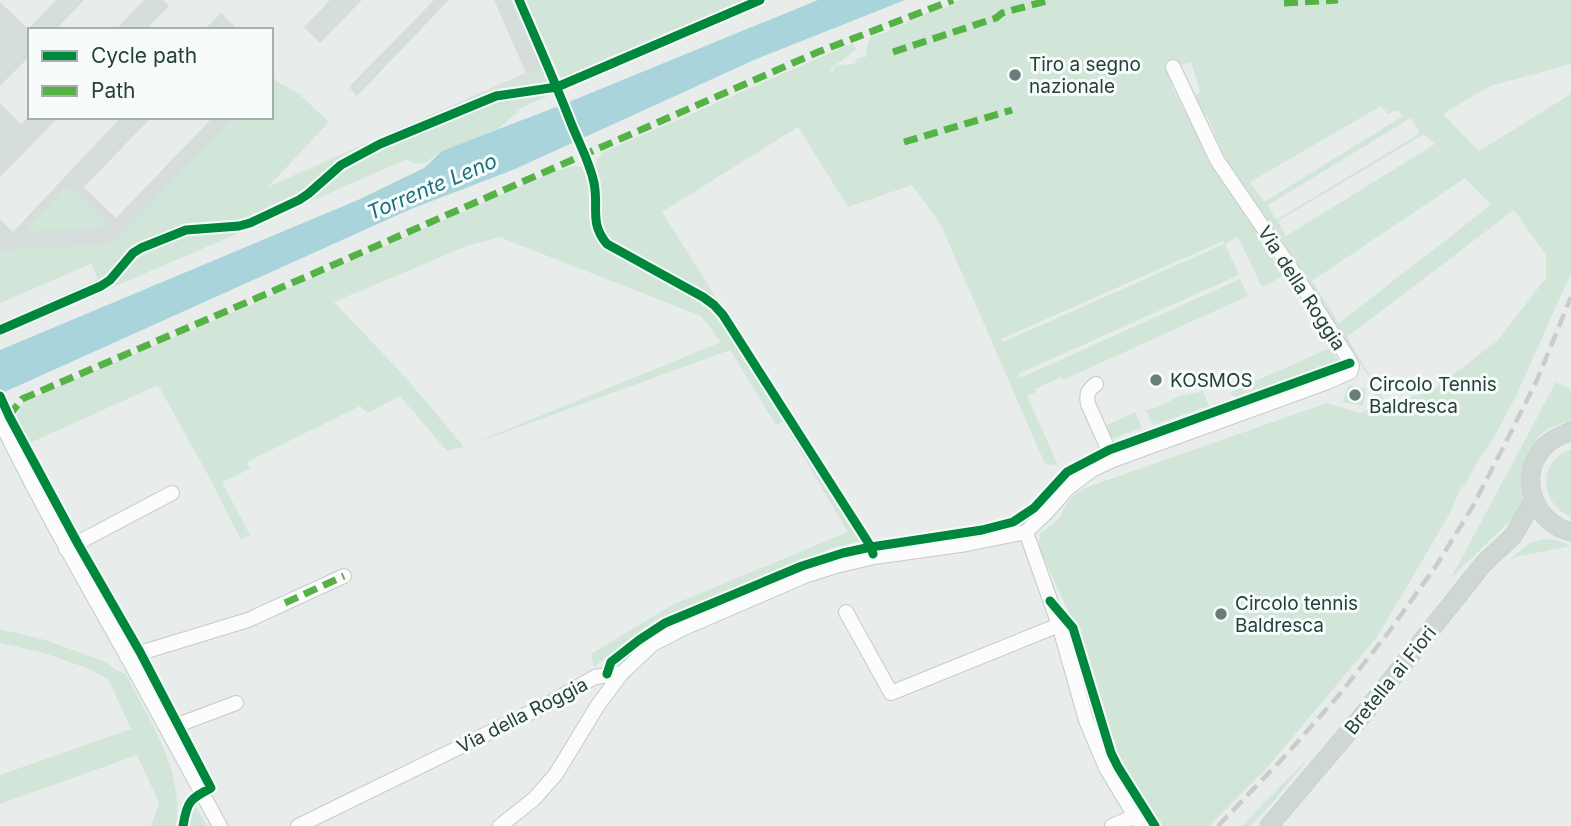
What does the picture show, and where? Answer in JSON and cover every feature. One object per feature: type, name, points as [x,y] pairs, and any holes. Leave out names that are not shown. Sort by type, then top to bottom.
[{"type":"main road","points":[[1570,532],[1549,522],[1540,512],[1530,483],[1533,465],[1542,449],[1555,438],[1571,431]]},
{"type":"main road","name":"Bretella ai Fiori","points":[[1269,826],[1362,716],[1484,563],[1513,536],[1534,500]]},
{"type":"main road","name":"Bretella ai Fiori","points":[[1513,536],[1549,522]]},
{"type":"street","name":"Via della Roggia","points":[[298,826],[548,704],[595,677],[622,673],[653,644],[684,628],[807,575],[874,557],[967,544],[1026,532],[1067,489],[1092,470],[1348,374],[1351,369],[1349,360],[1217,160],[1173,67]]},
{"type":"street","points":[[1096,384],[1088,392],[1088,404],[1113,460]]},
{"type":"street","points":[[0,420],[66,550],[220,826]]},
{"type":"street","points":[[66,550],[172,493]]},
{"type":"street","points":[[1026,532],[1059,625],[1086,720],[1106,768],[1138,821],[1112,826]]},
{"type":"street","points":[[127,657],[248,620],[344,576]]},
{"type":"street","points":[[846,612],[891,693],[1059,625]]},
{"type":"street","points":[[500,826],[534,799],[556,775],[598,705],[622,673]]},
{"type":"street","points":[[167,729],[236,703]]},
{"type":"shaded area","points":[[56,0],[84,0],[57,28],[29,28]]},
{"type":"shaded area","points":[[144,0],[163,0],[169,6],[147,28],[117,28]]},
{"type":"shaded area","points":[[330,0],[362,0],[320,43],[304,27]]},
{"type":"shaded area","points":[[434,0],[449,0],[357,96],[349,87]]},
{"type":"shaded area","points":[[494,0],[514,0],[544,67],[0,303],[0,219],[13,232],[119,119],[150,119],[84,187],[116,218],[211,119],[273,119],[273,77],[299,94],[269,186],[526,73]]},
{"type":"shaded area","points":[[0,2],[28,29],[28,58],[0,86]]},
{"type":"shaded area","points":[[221,13],[236,28],[206,28]]},
{"type":"shaded area","points":[[0,103],[21,124],[28,118],[57,119],[0,177]]},
{"type":"green space","points":[[526,0],[751,0],[561,79]]},
{"type":"green space","points":[[960,0],[1571,0],[1571,64],[1490,86],[1443,114],[1479,151],[1571,94],[1571,273],[1517,394],[1377,637],[1265,770],[1209,826],[1149,826],[1158,821],[1116,758],[1076,628],[1039,548],[1040,534],[1060,518],[1070,500],[1085,488],[1327,403],[1360,413],[1378,405],[1370,378],[1224,156],[1207,116],[1195,104],[1195,97],[1200,92],[1191,62],[1167,69],[1173,89],[1212,163],[1258,230],[1255,233],[1284,276],[1262,287],[1238,237],[1225,244],[1239,275],[1018,374],[1020,378],[1240,279],[1248,296],[1063,380],[1061,377],[1035,389],[1036,392],[1027,396],[1058,465],[1045,464],[941,225],[912,185],[848,207],[798,127],[662,212],[723,308],[703,292],[612,242],[600,223],[600,189],[596,160],[604,152],[853,43],[856,50],[830,69],[832,72],[836,65],[854,64],[858,58],[866,57],[868,42],[872,36],[906,24],[911,18]],"holes":[[[1381,106],[1388,114],[1398,110],[1403,116],[1264,202],[1250,182]],[[1411,118],[1420,132],[1414,137],[1276,220],[1268,205]],[[1424,134],[1435,144],[1286,236],[1278,221]],[[1465,178],[1491,205],[1339,323],[1312,281]],[[1514,210],[1546,255],[1546,278],[1497,341],[1430,392],[1386,403],[1347,337]],[[1223,241],[1224,244],[1003,342],[1001,339]]]},
{"type":"green space","points":[[544,67],[551,85],[505,90],[493,94],[376,144],[341,161],[298,196],[247,220],[180,228],[145,241],[128,252],[102,282],[0,326],[0,323],[98,279],[91,263],[0,303],[0,251],[111,244],[233,119],[273,119],[273,78],[299,94],[329,122],[268,187]]},
{"type":"green space","points":[[554,93],[523,107],[496,131],[442,151],[425,163],[414,164],[407,159],[296,208],[358,159],[385,144],[505,96]]},
{"type":"green space","points":[[574,166],[583,167],[590,182],[590,222],[601,246],[698,297],[719,316],[861,541],[833,548],[658,619],[594,667],[591,654],[672,605],[848,532],[783,422],[776,425],[730,350],[464,447],[447,451],[400,396],[368,413],[360,406],[247,462],[250,469],[222,482],[250,535],[241,540],[158,385],[30,443],[16,416],[23,402],[556,171]],"holes":[[[499,237],[701,316],[721,342],[464,447],[407,379],[334,302],[467,246]]]},
{"type":"green space","points":[[65,189],[75,192],[108,224],[107,227],[29,231],[28,228]]},
{"type":"green space","points":[[253,227],[90,297],[114,282],[135,255],[166,240],[198,231]]},
{"type":"green space","points":[[1332,347],[1338,361],[1235,397],[1229,393]]},
{"type":"green space","points":[[1556,382],[1571,389],[1571,420],[1548,429],[1539,436],[1527,459],[1526,499],[1517,514],[1451,578]]},
{"type":"green space","name":"Circolo Tennis Baldresca","points":[[1348,385],[1366,389],[1363,406],[1343,402]]},
{"type":"green space","points":[[1203,391],[1209,406],[1153,425],[1146,410],[1179,396]]},
{"type":"green space","points":[[1135,412],[1142,428],[1111,439],[1105,426]]},
{"type":"green space","points":[[1571,449],[1571,517],[1560,511],[1553,502],[1546,483],[1552,463]]},
{"type":"green space","points":[[1545,539],[1571,546],[1511,558],[1530,543]]},
{"type":"green space","points":[[0,629],[45,640],[106,662],[126,674],[170,766],[177,805],[176,826],[151,826],[159,803],[137,755],[0,804],[0,775],[131,729],[108,679],[87,668],[44,653],[0,643]]},
{"type":"green space","points":[[1310,756],[1250,826],[1242,826]]},
{"type":"green space","points":[[195,805],[207,826],[190,826],[192,807]]},
{"type":"water","name":"Torrente Leno","points":[[818,0],[905,0],[754,60],[515,169],[411,209],[0,394],[0,350],[358,200],[424,168],[442,151]]},
{"type":"pier","points":[[567,99],[584,141],[574,145],[558,103]]},
{"type":"railway","points":[[1218,826],[1339,695],[1436,566],[1473,506],[1511,432],[1537,380],[1571,297]]},
{"type":"marked path","points":[[9,416],[22,399],[818,52],[953,0]]},
{"type":"marked path","points":[[893,52],[996,18],[1002,13],[1050,0]]},
{"type":"marked path","points":[[1284,3],[1338,0]]},
{"type":"marked path","points":[[904,142],[1012,110]]},
{"type":"marked path","points":[[285,603],[344,576]]},
{"type":"cycle path","points":[[519,0],[590,168],[594,183],[596,222],[601,236],[607,244],[703,297],[723,315],[873,554]]},
{"type":"cycle path","points":[[0,330],[101,286],[141,248],[186,230],[250,223],[299,200],[341,165],[380,144],[496,96],[557,87],[760,0]]},
{"type":"cycle path","points":[[607,674],[611,662],[665,623],[802,566],[843,553],[982,530],[1013,522],[1034,508],[1067,472],[1109,450],[1350,363]]},
{"type":"cycle path","points":[[0,396],[211,788],[191,802],[183,826]]},
{"type":"cycle path","points":[[1050,601],[1073,628],[1111,753],[1155,826]]},
{"type":"place","name":"Tiro a segno nazionale","points":[[1015,75]]},
{"type":"place","name":"KOSMOS","points":[[1156,380]]},
{"type":"place","name":"Circolo Tennis Baldresca","points":[[1355,395]]},
{"type":"place","name":"Circolo tennis Baldresca","points":[[1221,614]]}]
